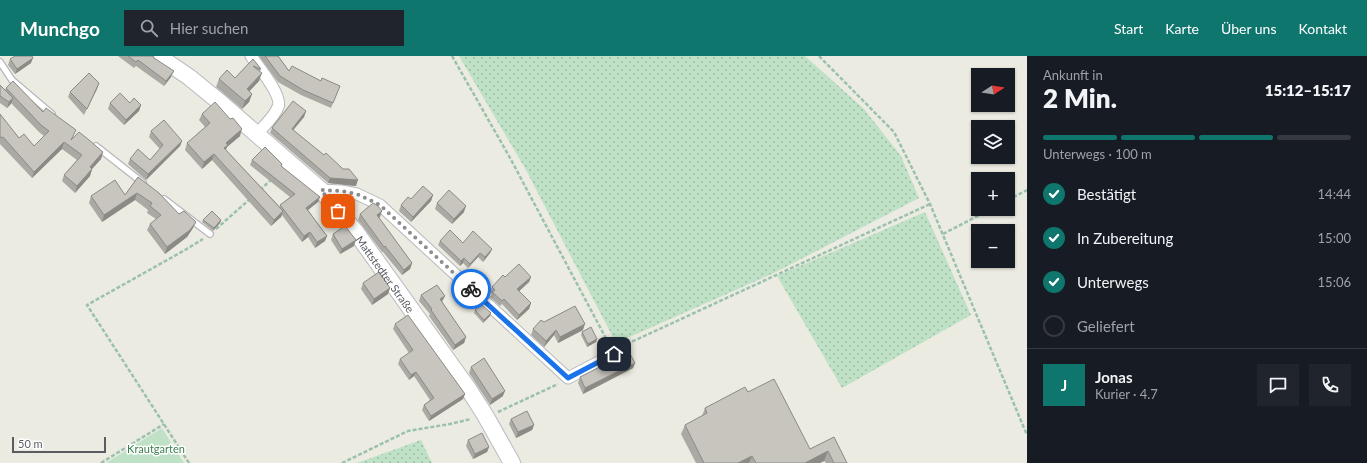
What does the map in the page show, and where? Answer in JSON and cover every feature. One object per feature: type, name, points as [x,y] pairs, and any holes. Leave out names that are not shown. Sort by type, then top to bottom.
[{"type":"street","name":"Mattstedter Straße","points":[[158,56],[189,77],[321,190],[355,231],[469,390],[486,416],[512,463]]},
{"type":"street","points":[[251,56],[276,93],[279,100],[278,106],[257,134]]},
{"type":"street","points":[[321,190],[341,191],[357,194],[380,205],[568,378],[614,354]]},
{"type":"lane","points":[[0,62],[12,80],[40,105],[60,120]]},
{"type":"lane","points":[[91,143],[148,187]]},
{"type":"lane","points":[[160,196],[210,234]]},
{"type":"path","points":[[452,56],[509,156],[614,354],[627,344],[930,204]]},
{"type":"path","points":[[818,56],[894,132],[930,204],[1027,436]]},
{"type":"path","points":[[256,193],[274,178]]},
{"type":"path","points":[[1015,196],[1027,190]]},
{"type":"path","points":[[189,463],[87,305],[185,250],[210,234],[250,198]]},
{"type":"path","points":[[943,234],[977,216]]},
{"type":"path","points":[[342,463],[408,431],[486,416],[561,383],[568,378]]},
{"type":"path","points":[[101,463],[164,424]]},
{"type":"green space","points":[[459,56],[805,56],[864,109],[901,156],[919,198],[774,273],[616,343],[526,170]]},
{"type":"green space","points":[[925,212],[971,315],[842,388],[777,276]]},
{"type":"green space","name":"Krautgarten","points":[[162,428],[184,463],[106,463]]},
{"type":"green space","points":[[421,440],[432,463],[357,463]]},
{"type":"building","points":[[15,56],[32,56],[33,58],[17,69],[10,59]]},
{"type":"building","points":[[128,56],[153,56],[174,71],[166,81],[138,60],[136,62]]},
{"type":"building","points":[[265,56],[278,56],[289,71],[292,66],[321,81],[322,78],[340,86],[333,103],[303,90],[280,76]]},
{"type":"building","points":[[253,59],[261,69],[253,66],[262,73],[247,89],[252,94],[245,101],[219,79],[227,70],[235,78]]},
{"type":"building","points":[[89,73],[99,83],[87,109],[70,92]]},
{"type":"building","points":[[13,81],[43,112],[46,108],[76,130],[71,140],[79,132],[103,152],[90,167],[92,169],[77,186],[64,175],[82,155],[64,142],[34,172],[3,137],[1,138],[0,114],[19,138],[24,134],[34,146],[49,131],[41,125],[6,88]]},
{"type":"building","points":[[0,85],[13,98],[9,102],[0,96]]},
{"type":"building","points":[[120,93],[130,103],[134,98],[141,105],[126,120],[110,103]]},
{"type":"building","points":[[293,101],[306,111],[292,129],[324,155],[326,153],[343,169],[349,169],[358,180],[330,178],[272,128]]},
{"type":"building","points":[[215,102],[230,119],[233,118],[242,129],[226,143],[228,145],[224,148],[283,211],[274,220],[214,154],[204,162],[187,143],[210,123],[202,114]]},
{"type":"building","points":[[164,120],[182,141],[148,174],[130,159],[138,149],[150,160],[163,145],[151,131]]},
{"type":"building","points":[[265,147],[282,164],[281,166],[320,197],[306,208],[327,236],[317,242],[310,232],[304,236],[280,205],[295,194],[252,160]]},
{"type":"building","points":[[138,177],[159,193],[179,214],[184,211],[196,222],[190,230],[167,247],[150,224],[161,215],[150,206],[152,203],[137,193],[104,215],[91,196],[115,180],[125,195]]},
{"type":"building","points":[[423,186],[433,195],[413,217],[401,205],[408,197],[411,199]]},
{"type":"building","points":[[449,190],[466,206],[454,219],[437,203]]},
{"type":"building","points":[[373,203],[382,211],[377,215],[412,263],[404,270],[385,246],[384,247],[360,214]]},
{"type":"building","points":[[212,211],[221,220],[214,228],[203,220]]},
{"type":"building","points":[[345,226],[356,240],[342,249],[333,234]]},
{"type":"building","points":[[450,230],[463,243],[473,231],[492,249],[485,257],[480,253],[470,264],[464,258],[461,261],[440,241]]},
{"type":"building","points":[[519,264],[531,277],[517,289],[531,303],[519,315],[504,299],[502,301],[492,292],[495,290],[492,287],[503,275],[505,277]]},
{"type":"building","points":[[379,272],[390,288],[374,299],[363,283]]},
{"type":"building","points":[[437,285],[445,296],[440,299],[466,337],[455,345],[431,310],[432,309],[421,295]]},
{"type":"building","points":[[481,304],[491,313],[484,320],[475,310]]},
{"type":"building","points":[[575,306],[585,324],[560,337],[556,330],[546,341],[533,329],[541,320],[544,322]]},
{"type":"building","points":[[408,315],[465,394],[431,416],[424,405],[434,398],[416,372],[411,375],[400,359],[413,350],[395,324]]},
{"type":"building","points":[[591,327],[597,339],[588,344],[582,332]]},
{"type":"building","points":[[629,352],[635,363],[585,388],[580,377]]},
{"type":"building","points":[[484,358],[505,391],[492,399],[471,367]]},
{"type":"building","points":[[774,379],[810,449],[834,437],[847,463],[834,463],[828,451],[805,463],[756,463],[752,456],[738,463],[704,463],[685,425],[707,413],[705,408],[745,387],[748,392]]},
{"type":"building","points":[[527,411],[534,425],[518,432],[511,419]]},
{"type":"building","points":[[482,433],[489,447],[475,454],[468,440]]},
{"type":"way so far","points":[[338,211],[321,190],[341,191],[357,194],[380,205],[471,289]]},
{"type":"route","points":[[471,289],[568,378],[614,354]]}]
